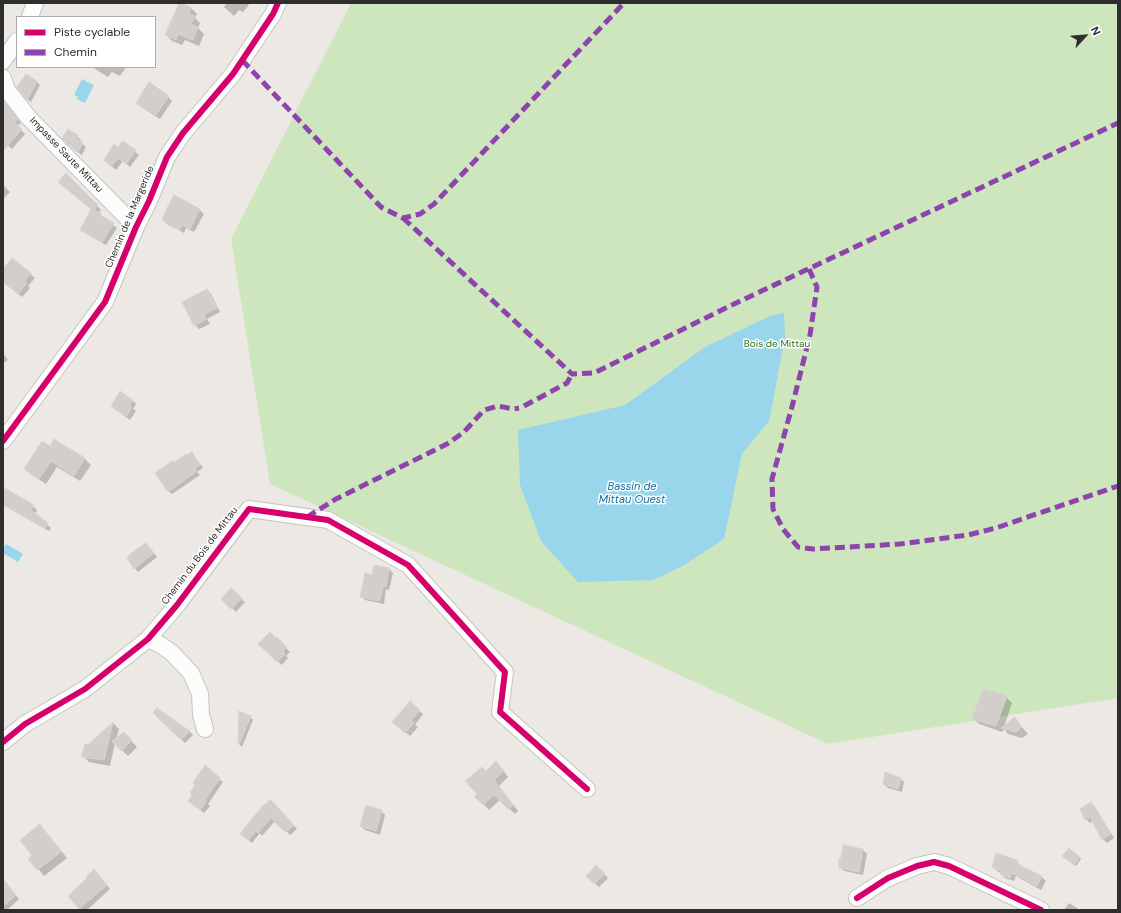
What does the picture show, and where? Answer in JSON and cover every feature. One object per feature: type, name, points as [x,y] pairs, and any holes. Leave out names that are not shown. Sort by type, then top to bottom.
[{"type":"street","points":[[30,16],[35,3]]},
{"type":"street","name":"Chemin de la Margeride","points":[[3,441],[105,302],[167,157],[184,133],[233,74],[273,14],[278,3]]},
{"type":"street","points":[[3,61],[16,42]]},
{"type":"street","name":"Impasse Saute Mittau","points":[[3,78],[6,90],[29,118],[136,227]]},
{"type":"street","name":"Chemin du Bois de Mittau","points":[[3,742],[25,724],[85,689],[148,639],[176,605],[249,509],[328,520],[408,565],[505,672],[500,712],[587,789]]},
{"type":"street","points":[[148,639],[161,644],[172,652],[191,673],[200,694],[201,715],[205,729]]},
{"type":"street","points":[[857,898],[888,878],[917,866],[934,862],[949,866],[1041,910]]},
{"type":"green space","name":"Bois de Mittau","points":[[351,3],[1118,3],[1118,698],[828,744],[270,484],[231,239]]},
{"type":"water","points":[[82,79],[94,85],[85,103],[77,99],[78,97],[74,95]]},
{"type":"water","name":"Bassin de Mittau Ouest","points":[[784,313],[785,337],[769,421],[742,454],[724,539],[681,567],[653,580],[578,582],[541,541],[520,485],[518,430],[625,405],[705,347],[772,315]]},
{"type":"water","points":[[6,544],[23,554],[18,562],[3,553],[3,549]]},
{"type":"building","points":[[179,3],[191,7],[189,14],[195,16],[191,24],[198,27],[193,40],[178,34],[176,40],[165,35]]},
{"type":"building","points":[[26,74],[37,81],[27,100],[17,87]]},
{"type":"building","points":[[149,82],[169,96],[156,115],[136,103]]},
{"type":"building","points":[[3,100],[18,119],[14,122],[22,129],[3,151]]},
{"type":"building","points":[[68,129],[78,135],[76,138],[83,143],[78,152],[71,147],[71,145],[67,144],[62,138]]},
{"type":"building","points":[[123,141],[136,150],[126,164],[118,158],[111,167],[104,160],[114,144],[118,147]]},
{"type":"building","points":[[66,173],[98,205],[94,210],[101,213],[100,215],[114,223],[102,242],[80,230],[91,209],[58,182]]},
{"type":"building","points":[[174,195],[200,209],[190,229],[182,225],[180,230],[162,220]]},
{"type":"building","points":[[12,258],[31,273],[25,281],[27,283],[18,294],[3,282],[3,269]]},
{"type":"building","points":[[207,289],[217,308],[204,315],[206,319],[194,326],[182,302]]},
{"type":"building","points":[[120,391],[133,400],[129,405],[132,407],[126,417],[111,406]]},
{"type":"building","points":[[54,439],[85,458],[74,476],[51,461],[39,479],[24,469],[42,441],[50,446]]},
{"type":"building","points":[[192,452],[200,465],[194,469],[197,471],[168,492],[155,473],[172,461],[175,462],[186,454],[187,455]]},
{"type":"building","points":[[3,487],[34,505],[31,510],[48,523],[45,528],[3,504]]},
{"type":"building","points":[[146,543],[154,553],[134,569],[127,558],[130,554]]},
{"type":"building","points":[[374,565],[389,568],[386,587],[383,586],[380,601],[360,597],[365,573],[372,575]]},
{"type":"building","points":[[231,588],[242,598],[231,609],[221,599]]},
{"type":"building","points":[[270,632],[287,647],[283,651],[285,654],[277,662],[258,644]]},
{"type":"building","points":[[983,689],[1007,696],[996,726],[972,719]]},
{"type":"building","points":[[410,701],[420,710],[411,720],[414,723],[405,733],[392,722]]},
{"type":"building","points":[[157,708],[190,731],[181,740],[153,713]]},
{"type":"building","points":[[239,711],[251,716],[238,744]]},
{"type":"building","points":[[1015,717],[1022,727],[1016,732],[1001,728]]},
{"type":"building","points":[[113,722],[104,760],[81,757],[85,744],[89,744]]},
{"type":"building","points":[[124,732],[132,740],[121,751],[112,741]]},
{"type":"building","points":[[496,761],[504,771],[494,780],[513,805],[508,809],[494,795],[483,805],[474,796],[477,794],[465,781],[482,767],[486,771]]},
{"type":"building","points":[[205,765],[220,778],[200,810],[188,801],[192,794],[190,792],[195,785],[193,783]]},
{"type":"building","points":[[885,772],[901,778],[898,789],[883,784]]},
{"type":"building","points":[[269,800],[271,800],[294,825],[286,832],[271,818],[258,833],[256,831],[248,840],[240,834],[264,804],[266,805]]},
{"type":"building","points":[[1091,802],[1111,834],[1102,840],[1090,817],[1085,820],[1080,809]]},
{"type":"building","points":[[366,805],[382,810],[376,831],[360,826]]},
{"type":"building","points":[[40,824],[61,852],[37,870],[28,859],[32,856],[20,840]]},
{"type":"building","points":[[843,845],[863,849],[859,872],[839,868],[839,858],[841,858]]},
{"type":"building","points":[[1069,848],[1080,857],[1074,865],[1062,856]]},
{"type":"building","points":[[996,853],[1017,860],[1019,865],[1042,876],[1037,886],[1012,873],[1010,878],[1000,874],[1001,871],[992,867]]},
{"type":"building","points":[[596,865],[605,874],[594,884],[586,876]]},
{"type":"building","points":[[94,869],[107,885],[79,909],[68,896],[87,878],[86,877]]},
{"type":"building","points":[[3,879],[16,895],[3,906]]},
{"type":"marked path","points":[[242,60],[381,207],[403,218],[420,214],[434,204],[624,3]]},
{"type":"marked path","points":[[403,218],[572,374],[594,373],[734,304],[1118,123]]},
{"type":"marked path","points":[[809,269],[817,287],[810,335],[772,479],[773,509],[783,529],[798,547],[813,549],[900,544],[968,535],[996,528],[1118,486]]},
{"type":"marked path","points":[[524,406],[567,383],[572,374]]},
{"type":"marked path","points":[[307,517],[336,499],[447,444],[464,432],[484,410],[498,406],[514,409],[519,408]]},
{"type":"cycle path","points":[[3,441],[105,302],[167,157],[183,133],[233,74],[273,14],[278,3]]},
{"type":"cycle path","points":[[3,742],[25,724],[85,689],[148,639],[177,605],[249,509],[328,520],[408,565],[505,672],[500,712],[587,789]]},
{"type":"cycle path","points":[[857,898],[888,878],[917,866],[934,862],[949,866],[1041,910]]}]
